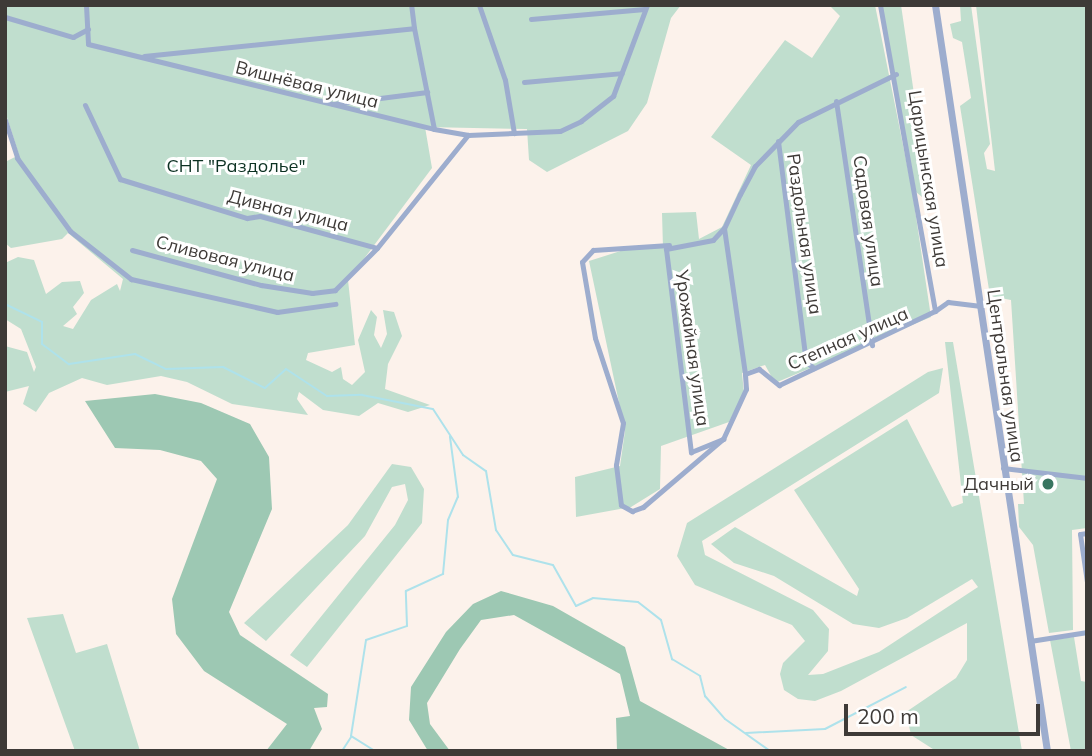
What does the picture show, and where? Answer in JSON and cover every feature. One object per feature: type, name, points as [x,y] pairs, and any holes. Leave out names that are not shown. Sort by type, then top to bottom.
[{"type":"street","points":[[5,17],[73,37],[88,29],[86,5]]},
{"type":"street","points":[[411,5],[434,129]]},
{"type":"street","points":[[479,5],[505,80],[514,133]]},
{"type":"street","name":"Царицынская улица","points":[[880,5],[896,74],[935,311]]},
{"type":"street","name":"Центральная улица","points":[[935,5],[1047,751]]},
{"type":"street","points":[[531,19],[646,7]]},
{"type":"street","name":"Вишнёвая улица","points":[[88,29],[88,44],[468,135],[560,131],[581,121],[613,96],[646,7]]},
{"type":"street","points":[[141,56],[414,28]]},
{"type":"street","points":[[524,82],[622,73]]},
{"type":"street","points":[[745,373],[724,228],[755,166],[797,122],[896,74]]},
{"type":"street","points":[[330,104],[427,92]]},
{"type":"street","name":"Садовая улица","points":[[836,101],[872,345]]},
{"type":"street","name":"Дивная улица","points":[[85,105],[120,179],[247,218],[260,216],[377,248]]},
{"type":"street","points":[[5,120],[24,170],[55,204],[70,231],[109,266],[131,279],[277,312],[335,304]]},
{"type":"street","points":[[377,248],[468,135]]},
{"type":"street","name":"Раздольная улица","points":[[778,142],[806,362],[814,368]]},
{"type":"street","name":"Урожайная улица","points":[[724,228],[699,244],[669,245],[665,258],[691,452],[723,439],[746,389],[745,373]]},
{"type":"street","points":[[669,245],[593,250],[582,262],[595,338],[623,423],[616,465],[621,505],[632,511],[643,507],[723,439]]},
{"type":"street","name":"Сливовая улица","points":[[132,250],[261,285],[312,293],[343,285],[377,248]]},
{"type":"street","points":[[935,311],[948,302],[979,306]]},
{"type":"street","name":"Степная улица","points":[[745,373],[759,369],[779,385],[872,345],[935,311]]},
{"type":"street","points":[[1003,468],[1087,478]]},
{"type":"street","points":[[1084,534],[1087,582]]},
{"type":"street","points":[[1030,641],[1087,632]]},
{"type":"green space","name":"СНТ \"Раздолье\"","points":[[5,5],[681,5],[671,18],[647,103],[628,131],[547,172],[529,160],[527,129],[425,127],[432,168],[348,280],[355,345],[308,353],[306,360],[332,372],[341,367],[343,379],[352,385],[365,372],[358,340],[371,310],[377,317],[374,335],[381,348],[387,334],[383,310],[394,312],[402,336],[388,364],[385,389],[430,405],[408,412],[378,403],[359,416],[323,410],[299,392],[297,399],[308,415],[232,404],[187,382],[161,376],[107,385],[82,378],[49,393],[36,412],[23,404],[29,386],[5,392],[5,346],[27,352],[34,372],[36,367],[21,329],[5,319],[5,263],[18,257],[34,260],[46,294],[62,282],[80,281],[84,293],[73,307],[77,314],[63,326],[73,329],[91,300],[117,284],[120,291],[123,279],[68,233],[62,239],[11,248],[5,243],[5,162],[19,155],[5,111]]},
{"type":"green space","points":[[829,5],[875,5],[912,190],[931,317],[775,383],[765,365],[742,373],[744,393],[729,422],[661,446],[660,489],[631,507],[576,517],[575,477],[620,466],[625,431],[589,261],[630,248],[663,248],[662,213],[696,212],[699,239],[722,227],[751,165],[711,137],[785,40],[812,58],[840,16]]},
{"type":"green space","points":[[882,5],[901,5],[926,176],[922,197],[916,192]]},
{"type":"green space","points":[[960,5],[971,5],[990,144],[984,153],[987,169],[995,171],[976,5],[1087,5],[1087,528],[1072,530],[1073,630],[1049,633],[1033,545],[1019,527],[1018,504],[1024,504],[1011,300],[990,296],[960,106],[971,98],[962,42],[953,38],[950,24],[961,21]]},
{"type":"green space","points":[[945,342],[953,342],[1022,751],[936,751],[911,735],[906,712],[956,678],[967,660],[967,623],[841,691],[815,701],[798,699],[784,690],[780,674],[783,663],[805,641],[792,625],[695,585],[677,556],[687,523],[928,372],[943,368],[939,393],[702,541],[705,555],[813,610],[829,629],[828,651],[808,675],[823,674],[879,652],[978,587],[972,579],[907,618],[879,628],[853,624],[774,576],[734,563],[711,544],[735,527],[857,596],[859,589],[794,490],[907,419],[952,507],[963,503]]},
{"type":"green space","points":[[155,394],[201,403],[250,424],[269,457],[272,509],[229,612],[240,635],[328,694],[327,707],[314,708],[322,729],[309,751],[266,751],[287,724],[204,671],[176,634],[172,599],[217,479],[201,461],[160,450],[115,448],[85,401]]},
{"type":"green space","points":[[392,464],[411,467],[424,489],[422,523],[307,667],[290,655],[395,525],[408,500],[405,484],[392,487],[365,536],[266,641],[244,623],[348,525]]},
{"type":"green space","points":[[501,591],[553,606],[625,647],[640,701],[731,751],[617,751],[616,718],[630,716],[620,674],[514,615],[481,620],[460,649],[427,703],[430,724],[450,751],[428,751],[409,720],[411,687],[446,632],[473,604]]},
{"type":"green space","points":[[63,614],[76,653],[107,644],[140,751],[75,751],[27,618]]},
{"type":"green space","points":[[1074,637],[1081,681],[1087,682],[1087,751],[1071,751],[1050,640]]},
{"type":"waterway","points":[[5,304],[42,322],[42,344],[69,364],[135,354],[166,369],[223,367],[265,388],[286,369],[327,396],[362,395],[433,409],[463,455],[486,471],[496,530],[513,555],[553,565],[576,606],[593,598],[638,602],[661,620],[672,659],[700,676],[705,696],[725,719],[770,751]]},
{"type":"waterway","points":[[375,751],[351,736],[366,640],[407,626],[406,591],[443,574],[448,520],[458,497],[450,437]]},
{"type":"waterway","points":[[746,733],[825,729],[906,687]]},
{"type":"waterway","points":[[342,751],[351,737]]},
{"type":"place","name":"Дачный","points":[[1048,484]]}]
